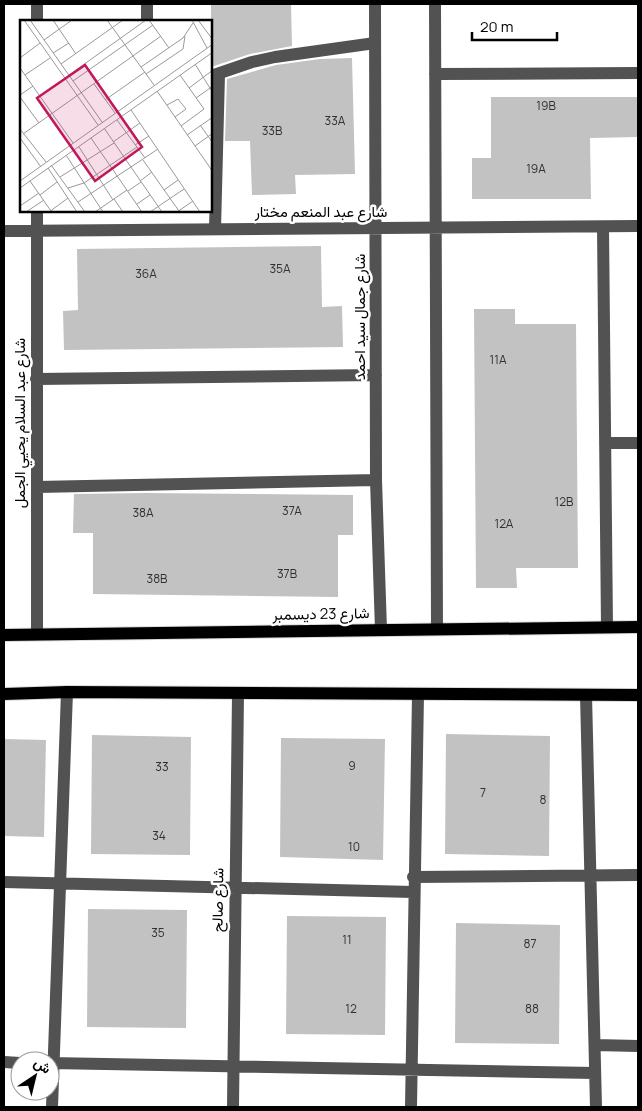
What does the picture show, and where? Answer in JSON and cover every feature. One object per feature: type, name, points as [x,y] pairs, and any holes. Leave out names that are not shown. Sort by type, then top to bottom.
[{"type":"main road","name":"شارع 23 ديسمبر","points":[[4,635],[638,627]]},
{"type":"main road","points":[[4,694],[67,692],[638,695]]},
{"type":"street","points":[[37,4],[37,20]]},
{"type":"street","points":[[147,4],[147,20]]},
{"type":"street","name":"شارع جمال سيد احمد","points":[[375,4],[376,480],[381,630]]},
{"type":"street","points":[[435,4],[437,629]]},
{"type":"street","points":[[215,229],[215,75],[252,62],[274,57],[375,43]]},
{"type":"street","points":[[435,74],[638,72]]},
{"type":"street","name":"شارع عبد السلام يحيي الجمل","points":[[37,212],[37,634]]},
{"type":"street","name":"شارع عبد المنعم مختار","points":[[4,231],[638,226]]},
{"type":"street","points":[[603,227],[606,627]]},
{"type":"street","points":[[36,379],[376,375]]},
{"type":"street","points":[[605,443],[638,443]]},
{"type":"street","points":[[37,486],[376,480]]},
{"type":"street","points":[[52,1051],[67,692]]},
{"type":"street","name":"شارع صالح","points":[[233,1107],[234,887],[238,694]]},
{"type":"street","points":[[412,1107],[418,695]]},
{"type":"street","points":[[586,695],[596,1107]]},
{"type":"street","points":[[414,877],[638,875]]},
{"type":"street","points":[[4,882],[414,892]]},
{"type":"street","points":[[595,1045],[638,1046]]},
{"type":"street","points":[[60,1063],[595,1073]]},
{"type":"building","points":[[211,4],[291,4],[292,46],[250,54],[212,67]]},
{"type":"building","points":[[352,58],[355,174],[295,175],[296,194],[252,195],[250,141],[225,141],[227,79],[276,65],[320,59]]},
{"type":"building","points":[[491,97],[638,97],[638,137],[590,138],[591,199],[472,199],[472,158],[491,158]]},
{"type":"building","points":[[321,246],[322,307],[342,306],[343,347],[64,350],[63,311],[78,310],[77,249]]},
{"type":"building","points":[[474,309],[515,309],[515,324],[576,324],[578,568],[516,568],[517,588],[476,588]]},
{"type":"building","points":[[74,494],[353,495],[353,535],[338,535],[338,597],[93,594],[93,533],[73,533]]},
{"type":"building","points":[[446,734],[550,736],[549,856],[445,854]]},
{"type":"building","points":[[92,735],[191,737],[190,855],[91,854]]},
{"type":"building","points":[[281,738],[385,739],[383,860],[280,857]]},
{"type":"building","points":[[4,739],[46,740],[44,837],[4,836]]},
{"type":"building","points":[[88,909],[187,910],[186,1028],[87,1027]]},
{"type":"building","points":[[287,916],[386,917],[385,1035],[286,1034]]},
{"type":"building","points":[[456,923],[560,925],[559,1044],[455,1043]]}]
